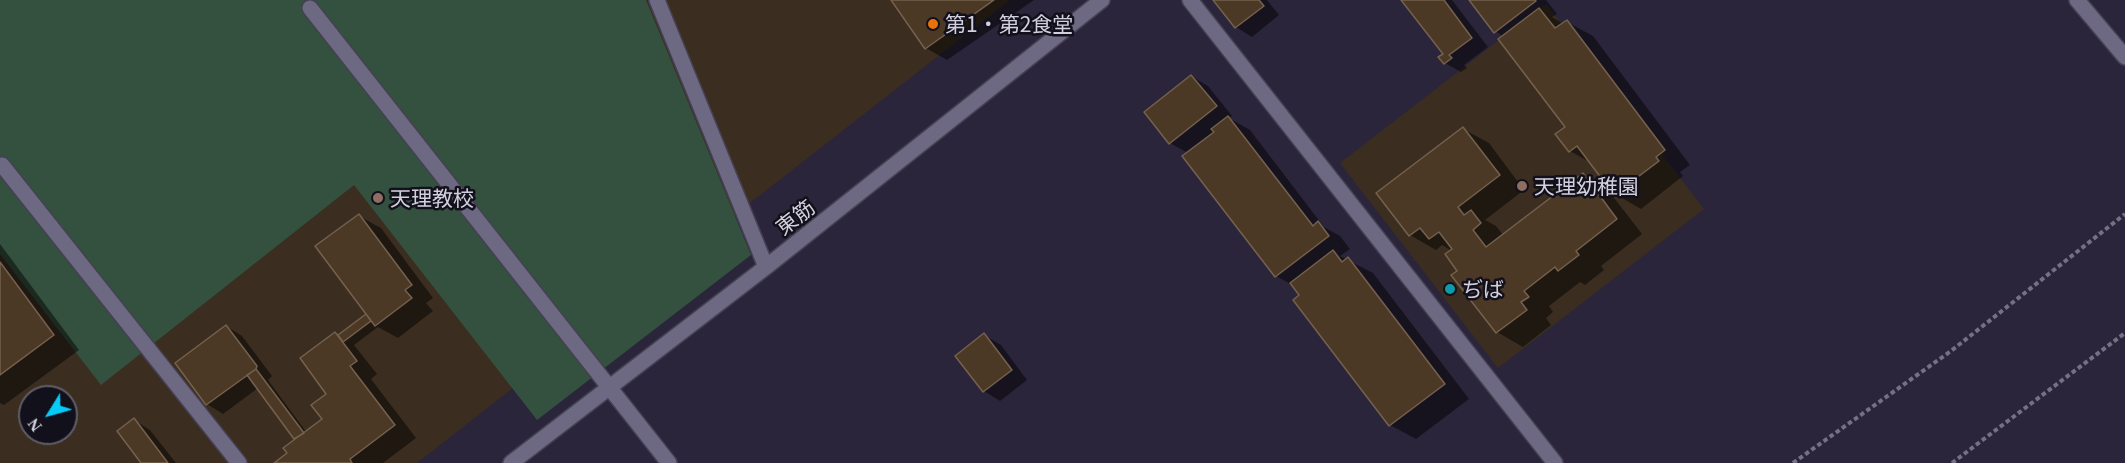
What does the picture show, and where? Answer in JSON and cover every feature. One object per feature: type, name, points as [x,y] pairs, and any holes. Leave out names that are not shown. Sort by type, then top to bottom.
[{"type":"street","points":[[657,0],[766,267]]},
{"type":"street","name":"東筋","points":[[511,463],[766,267],[1102,0]]},
{"type":"street","points":[[1190,0],[1555,463]]},
{"type":"street","points":[[2077,0],[2125,57]]},
{"type":"street","points":[[310,8],[669,463]]},
{"type":"street","points":[[2,165],[239,463]]},
{"type":"path","points":[[1793,463],[1951,351],[2125,214]]},
{"type":"path","points":[[1952,463],[2125,333]]},
{"type":"shaded area","name":"天理教校","points":[[0,0],[1010,0],[417,463],[0,463]]},
{"type":"shaded area","name":"天理幼稚園","points":[[1546,4],[1704,209],[1498,368],[1340,163]]},
{"type":"green space","name":"天理教校","points":[[0,0],[646,0],[751,255],[537,420],[354,185],[101,385],[0,254]]},
{"type":"building","name":"第1・第2食堂","points":[[891,0],[994,0],[925,49]]},
{"type":"building","points":[[1213,0],[1259,0],[1264,6],[1235,28]]},
{"type":"building","points":[[1401,0],[1444,0],[1472,38],[1449,55],[1452,58],[1444,64],[1438,57],[1443,54]]},
{"type":"building","points":[[1469,0],[1535,0],[1536,1],[1494,33]]},
{"type":"building","points":[[1539,8],[1555,28],[1567,20],[1665,150],[1656,157],[1659,161],[1614,195],[1577,146],[1569,152],[1555,134],[1565,127],[1498,39]]},
{"type":"building","points":[[1191,75],[1217,106],[1169,144],[1144,112]]},
{"type":"building","points":[[1228,116],[1313,226],[1318,221],[1329,236],[1275,277],[1182,156],[1214,132],[1211,129]]},
{"type":"building","points":[[1463,127],[1500,175],[1458,207],[1464,215],[1471,210],[1481,223],[1473,230],[1486,247],[1583,173],[1617,219],[1576,251],[1579,255],[1558,271],[1555,267],[1524,291],[1529,297],[1521,302],[1527,310],[1496,333],[1451,275],[1457,271],[1445,254],[1452,249],[1439,232],[1429,239],[1420,228],[1409,236],[1376,193]]},
{"type":"building","points":[[359,214],[412,285],[405,290],[412,298],[375,326],[315,246]]},
{"type":"building","points":[[1333,250],[1342,262],[1348,257],[1445,384],[1389,426],[1293,300],[1299,295],[1290,283]]},
{"type":"building","points":[[0,262],[54,335],[0,375]]},
{"type":"building","points":[[366,314],[371,321],[343,342],[338,335]]},
{"type":"building","points":[[226,325],[257,366],[206,405],[175,363]]},
{"type":"building","points":[[335,332],[357,361],[350,366],[395,425],[350,459],[352,463],[274,463],[287,453],[283,448],[322,419],[311,405],[326,394],[300,358]]},
{"type":"building","points":[[984,333],[1012,370],[983,392],[955,356]]},
{"type":"building","points":[[256,369],[304,433],[294,439],[247,375]]},
{"type":"building","points":[[134,418],[168,463],[141,463],[117,431]]},
{"type":"place","name":"第1・第2食堂","points":[[933,24]]},
{"type":"place","name":"天理幼稚園","points":[[1522,186]]},
{"type":"place","name":"天理教校","points":[[378,198]]},
{"type":"place","name":"ぢば","points":[[1450,289]]}]
